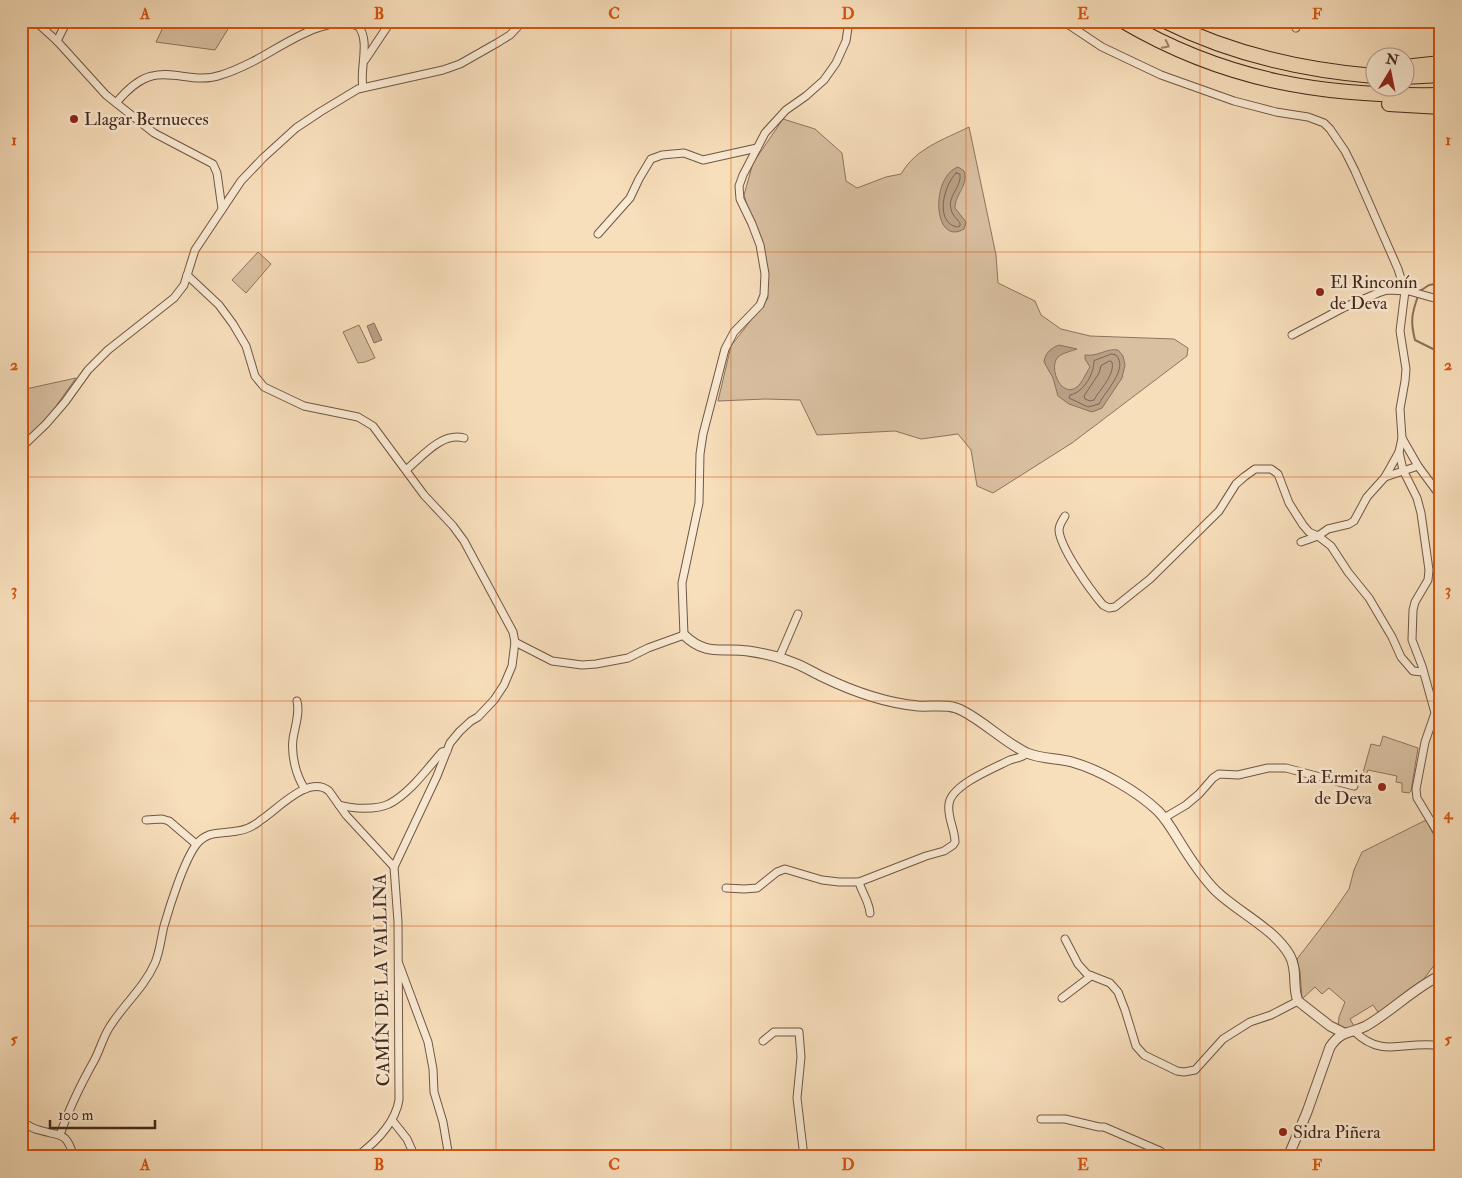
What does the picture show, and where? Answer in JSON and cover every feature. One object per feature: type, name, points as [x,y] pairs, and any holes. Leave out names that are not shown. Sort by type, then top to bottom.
[{"type":"highway","points":[[1123,21],[1171,48],[1230,70],[1288,85],[1312,94],[1354,101],[1441,107]]},
{"type":"highway","points":[[1165,21],[1224,47],[1279,63],[1336,73],[1364,75]]},
{"type":"highway","points":[[1178,21],[1228,41],[1280,56],[1337,66],[1364,67]]},
{"type":"highway","points":[[1414,66],[1441,63]]},
{"type":"highway","points":[[1414,76],[1441,75]]},
{"type":"highway","points":[[1288,85],[1376,95],[1441,95]]},
{"type":"street","points":[[35,21],[57,41],[106,95],[154,132],[213,164],[217,173],[222,209]]},
{"type":"street","points":[[57,41],[67,21]]},
{"type":"street","points":[[314,21],[314,30]]},
{"type":"street","points":[[365,60],[390,21]]},
{"type":"street","points":[[21,449],[46,424],[88,370],[108,350],[174,298],[184,285],[195,250],[241,180],[289,134],[320,112],[363,88],[443,70],[460,64],[510,35],[523,21]]},
{"type":"street","points":[[849,21],[846,41],[836,63],[824,80],[777,119],[765,133],[739,186],[740,199],[760,245],[764,274],[764,295],[760,305],[734,332],[725,349],[702,434],[699,503],[682,583],[684,635],[705,649],[748,650],[804,666],[822,677],[872,696],[918,706],[944,706],[962,710],[1027,753],[1074,763],[1106,777],[1131,791],[1164,818],[1211,886],[1285,947],[1292,959],[1296,973],[1296,997],[1298,1001],[1330,1026],[1344,1033]]},
{"type":"street","points":[[1063,21],[1102,47],[1161,75],[1234,101],[1276,112],[1308,117],[1324,123],[1330,128],[1351,164],[1398,269],[1404,290],[1400,326],[1406,369],[1400,408],[1402,438],[1399,452],[1385,477],[1367,497],[1354,520],[1344,526],[1328,529],[1318,536],[1301,542]]},
{"type":"street","points":[[116,103],[133,87],[152,76],[210,79],[252,62],[314,30],[340,23],[358,26],[362,34],[365,60],[363,88]]},
{"type":"street","points":[[598,234],[630,198],[639,178],[651,159],[662,155],[684,153],[703,160],[757,148]]},
{"type":"street","points":[[187,275],[219,305],[233,324],[246,346],[255,376],[264,387],[304,406],[358,417],[367,421],[380,434],[424,494],[464,541],[513,632],[515,642],[552,661],[582,665],[628,658],[648,648],[684,635]]},
{"type":"street","points":[[1292,335],[1327,315],[1387,290],[1404,290],[1441,300]]},
{"type":"street","points":[[406,470],[442,441],[455,437],[464,438]]},
{"type":"street","points":[[1402,438],[1418,466],[1441,498]]},
{"type":"street","points":[[1399,452],[1404,470],[1419,505],[1429,560],[1428,580],[1415,602],[1412,640],[1424,672],[1435,713],[1425,742],[1416,790],[1417,798],[1441,838]]},
{"type":"street","points":[[1385,477],[1418,466]]},
{"type":"street","points":[[1065,516],[1060,524],[1059,532],[1071,560],[1103,605],[1109,608],[1114,607],[1150,579],[1219,511],[1236,484],[1255,469],[1271,469],[1278,474],[1293,511],[1308,532],[1318,536],[1331,546],[1348,572],[1369,598],[1392,637],[1400,657],[1413,671],[1424,672]]},
{"type":"street","points":[[779,658],[798,614]]},
{"type":"street","name":"CAMÍN DE LA VALLINA","points":[[356,1157],[368,1148],[392,1120],[399,1100],[398,902],[394,867],[437,776],[450,743],[494,700],[504,685],[512,666],[515,642]]},
{"type":"street","points":[[297,700],[299,714],[293,738],[293,753],[300,782],[305,789]]},
{"type":"street","points":[[339,805],[364,808],[388,804],[412,785],[442,752],[447,752]]},
{"type":"street","points":[[726,888],[757,888],[777,872],[785,869],[822,880],[859,882],[949,849],[953,845],[955,838],[948,811],[951,797],[963,785],[1027,753]]},
{"type":"street","points":[[1164,818],[1186,805],[1219,774],[1238,775],[1268,768],[1286,768],[1354,786]]},
{"type":"street","points":[[60,1135],[83,1079],[96,1058],[109,1028],[142,986],[155,963],[169,910],[196,844],[213,833],[238,831],[254,824],[312,786],[326,788],[346,815],[394,867]]},
{"type":"street","points":[[146,820],[162,819],[169,821],[196,844]]},
{"type":"street","points":[[859,882],[869,904],[870,913]]},
{"type":"street","points":[[1065,939],[1078,964],[1091,976],[1110,983],[1118,992],[1136,1046],[1142,1053],[1170,1068],[1184,1072],[1195,1070],[1223,1039],[1250,1022],[1272,1015],[1298,1001]]},
{"type":"street","points":[[397,960],[429,1047],[434,1092],[443,1122],[449,1157]]},
{"type":"street","points":[[1288,1157],[1307,1112],[1330,1047],[1336,1038],[1344,1033],[1355,1032],[1383,1016],[1440,975],[1441,963]]},
{"type":"street","points":[[1062,998],[1091,976]]},
{"type":"street","points":[[763,1041],[774,1032],[799,1032],[801,1057],[797,1098],[804,1157]]},
{"type":"street","points":[[1355,1032],[1363,1040],[1375,1046],[1388,1048],[1432,1044],[1441,1046]]},
{"type":"street","points":[[1041,1119],[1065,1119],[1086,1125],[1104,1127],[1160,1151],[1168,1157]]},
{"type":"street","points":[[392,1120],[407,1139],[415,1157]]},
{"type":"street","points":[[21,1122],[39,1130],[60,1135],[68,1141],[74,1157]]},
{"type":"shaded area","points":[[166,21],[233,21],[215,50],[156,42]]},
{"type":"shaded area","points":[[783,119],[815,129],[842,153],[846,181],[857,188],[886,177],[901,174],[907,165],[922,151],[969,127],[996,255],[998,283],[1035,301],[1041,315],[1061,329],[1090,336],[1174,339],[1188,348],[1187,356],[1072,443],[993,493],[977,486],[971,450],[958,434],[921,439],[895,431],[817,435],[800,400],[718,401],[731,346],[768,298],[761,252],[744,195],[753,163]]},
{"type":"shaded area","points":[[258,252],[271,264],[246,293],[232,280]]},
{"type":"shaded area","points":[[359,325],[375,358],[358,363],[343,332]]},
{"type":"shaded area","points":[[76,378],[49,416],[21,445],[21,390]]},
{"type":"shaded area","points":[[1383,736],[1418,748],[1411,791],[1409,793],[1402,792],[1402,783],[1396,782],[1397,776],[1368,770],[1364,781],[1361,780],[1371,744],[1380,746]]},
{"type":"shaded area","points":[[1427,821],[1441,850],[1441,956],[1420,984],[1380,1015],[1373,1005],[1350,1019],[1355,1028],[1338,1028],[1339,1017],[1345,1002],[1329,988],[1322,994],[1315,987],[1302,999],[1297,959],[1349,889],[1354,870],[1362,852]]},
{"type":"water","points":[[958,167],[964,171],[965,181],[957,198],[955,208],[966,222],[964,229],[954,232],[946,228],[941,220],[939,196],[943,183],[949,173]]},
{"type":"water","points":[[374,323],[382,340],[374,343],[367,326]]},
{"type":"water","points":[[1059,345],[1077,349],[1058,357],[1054,368],[1061,385],[1071,390],[1077,387],[1090,367],[1085,359],[1085,355],[1118,350],[1123,356],[1125,365],[1122,378],[1102,408],[1092,412],[1069,404],[1058,396],[1053,378],[1044,362],[1049,351]]},
{"type":"waterway","points":[[1420,291],[1429,285],[1441,283]]},
{"type":"waterway","points":[[1418,296],[1412,317],[1415,340],[1441,353]]},
{"type":"place","name":"Llagar Bernueces","points":[[74,119]]},
{"type":"place","name":"El Rinconín de Deva","points":[[1320,292]]},
{"type":"place","name":"La Ermita de Deva","points":[[1382,787]]},
{"type":"place","name":"Sidra Piñera","points":[[1283,1132]]}]
